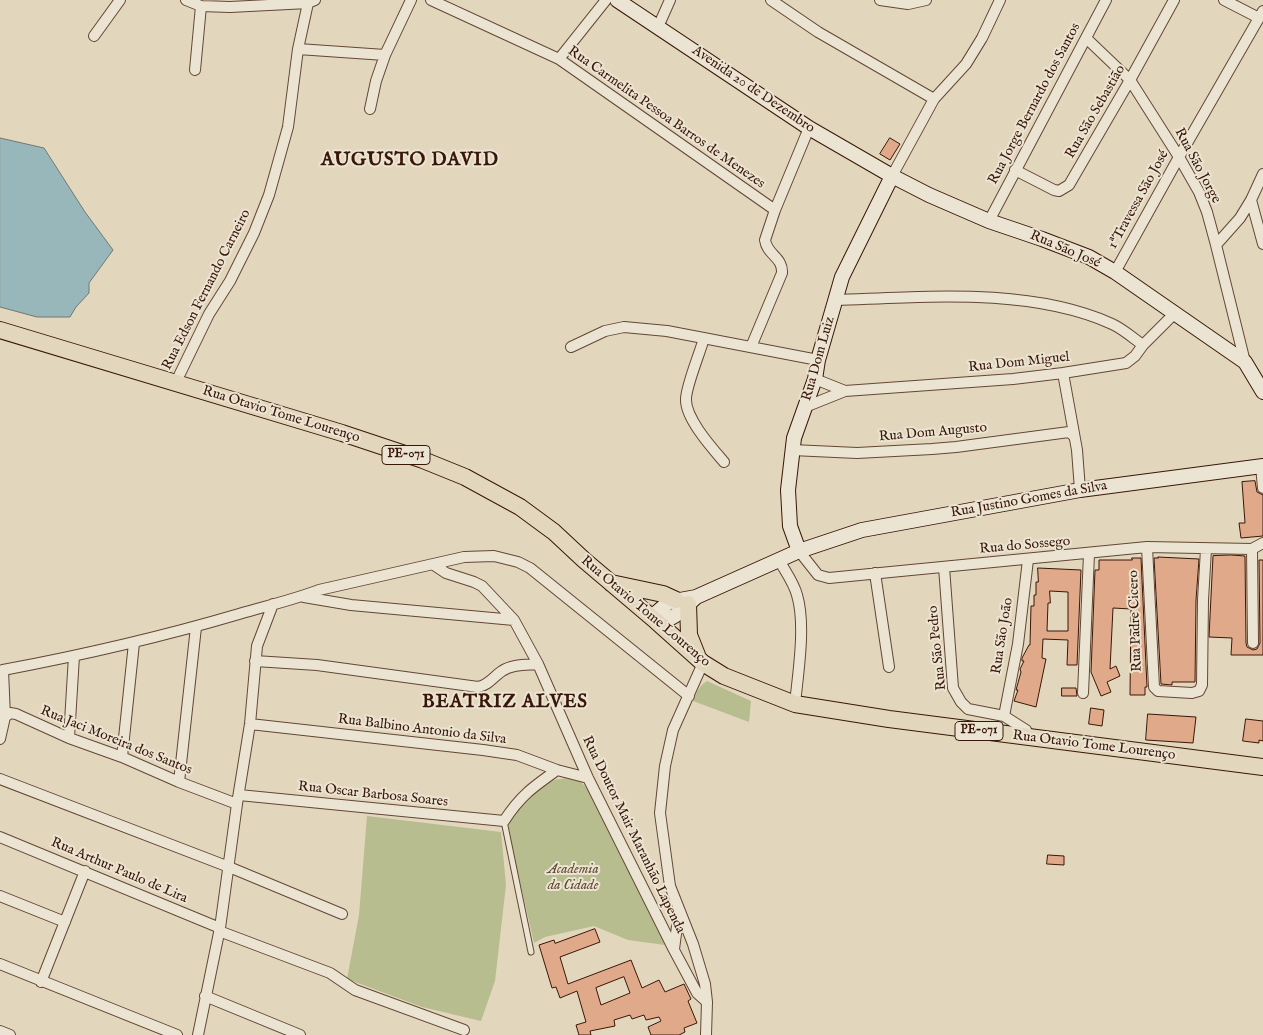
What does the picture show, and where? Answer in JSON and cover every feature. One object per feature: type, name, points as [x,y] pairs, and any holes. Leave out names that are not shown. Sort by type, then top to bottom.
[{"type":"main road","name":"PE-071","points":[[0,330],[175,384]]},
{"type":"main road","name":"Rua Otavio Tome Lourenço","points":[[175,384],[342,433],[423,460],[491,490],[527,512],[554,532],[701,661],[724,676],[795,704],[888,719],[1263,767]]},
{"type":"main road","points":[[609,582],[687,600],[689,634],[701,661]]},
{"type":"street","points":[[94,36],[120,0]]},
{"type":"street","points":[[186,0],[201,6],[230,7],[311,2]]},
{"type":"street","points":[[370,109],[376,81],[411,0]]},
{"type":"street","name":"Rua Carmelita Pessoa Barros de Menezes","points":[[431,0],[559,60],[775,210]]},
{"type":"street","points":[[559,60],[606,0]]},
{"type":"street","name":"Avenida 20 de Dezembro","points":[[617,0],[809,128],[892,176]]},
{"type":"street","points":[[658,27],[670,0]]},
{"type":"street","points":[[771,0],[818,32],[934,99]]},
{"type":"street","points":[[880,0],[908,4],[926,0]]},
{"type":"street","points":[[892,176],[934,99],[966,64],[982,38],[1000,0]]},
{"type":"street","name":"Rua Jorge Bernardo dos Santos","points":[[988,220],[1106,0]]},
{"type":"street","name":"Rua São Sebastião","points":[[1015,170],[1054,190],[1059,191],[1069,185],[1174,0]]},
{"type":"street","points":[[1224,0],[1261,15]]},
{"type":"street","name":"Rua Edson Fernando Carneiro","points":[[175,384],[209,314],[230,281],[254,232],[269,194],[288,127],[298,49],[311,2]]},
{"type":"street","points":[[195,70],[201,6]]},
{"type":"street","name":"1ªTravessa São José","points":[[1115,272],[1261,15]]},
{"type":"street","name":"Rua São Jorge","points":[[1086,38],[1130,80],[1179,157],[1204,205],[1216,245],[1245,362]]},
{"type":"street","points":[[298,49],[386,55]]},
{"type":"street","points":[[751,348],[782,273],[782,264],[779,259],[769,252],[764,240],[809,128]]},
{"type":"street","points":[[1216,245],[1240,218],[1263,174]]},
{"type":"street","name":"Rua São José","points":[[892,176],[929,195],[988,220],[1082,254],[1115,272],[1245,362],[1263,392]]},
{"type":"street","name":"Rua Dom Luiz","points":[[799,552],[790,526],[788,490],[792,450],[815,380],[818,360],[842,277],[892,176]]},
{"type":"street","points":[[1251,200],[1263,244]]},
{"type":"street","points":[[836,300],[964,296],[1036,302],[1070,309],[1113,324],[1143,345]]},
{"type":"street","name":"Rua Dom Miguel","points":[[805,407],[845,391],[1013,379],[1126,363],[1135,356],[1143,345],[1174,314]]},
{"type":"street","points":[[571,347],[605,331],[624,327],[667,331],[818,360]]},
{"type":"street","points":[[704,338],[685,398],[687,407],[700,432],[724,462]]},
{"type":"street","points":[[1063,373],[1077,450],[1080,490]]},
{"type":"street","name":"Rua Dom Miguel","points":[[815,380],[845,391]]},
{"type":"street","name":"Rua Dom Augusto","points":[[792,450],[857,453],[956,447],[1069,432],[1074,436]]},
{"type":"street","points":[[1262,466],[1263,488]]},
{"type":"street","name":"Rua Justino Gomes da Silva","points":[[656,621],[656,613],[664,605],[687,600],[799,552],[862,530],[1080,490],[1262,466]]},
{"type":"street","name":"Rua do Sossego","points":[[799,552],[812,570],[823,578],[1028,560],[1147,547],[1252,549],[1263,543]]},
{"type":"street","name":"Rua Padre Cicero","points":[[1147,547],[1153,684],[1158,691],[1192,693],[1201,689],[1206,549]]},
{"type":"street","points":[[1252,549],[1253,643]]},
{"type":"street","points":[[1083,693],[1089,554]]},
{"type":"street","points":[[0,738],[5,717],[3,670],[74,656],[196,627],[302,597],[319,590],[464,557],[494,556],[530,568],[689,696]]},
{"type":"street","points":[[779,560],[797,593],[801,608],[795,704]]},
{"type":"street","name":"Rua São João","points":[[1004,716],[1018,644],[1028,560]]},
{"type":"street","name":"Rua Doutor Mair Maranhão Lapenda","points":[[434,565],[446,573],[482,586],[514,620],[538,664],[588,778],[674,950],[697,994],[708,1002]]},
{"type":"street","name":"Rua São Pedro","points":[[944,567],[953,688],[961,702],[968,709],[1004,716],[1026,730],[1030,738]]},
{"type":"street","points":[[875,573],[889,667]]},
{"type":"street","points":[[302,597],[351,605],[514,620]]},
{"type":"street","points":[[198,1035],[220,930],[250,724],[257,646],[273,604]]},
{"type":"street","points":[[179,782],[196,627]]},
{"type":"street","points":[[122,757],[134,642]]},
{"type":"street","points":[[69,738],[74,656]]},
{"type":"street","points":[[255,661],[317,665],[478,687],[487,684],[503,670],[510,667],[538,664]]},
{"type":"street","points":[[701,661],[689,696],[673,730],[665,766],[660,813],[670,886],[693,944],[705,984],[708,1002],[704,1034]]},
{"type":"street","name":"Rua Jaci Moreira dos Santos","points":[[5,717],[10,713],[16,714],[69,738],[122,757],[179,782],[238,799]]},
{"type":"street","name":"Rua Balbino Antonio da Silva","points":[[250,724],[517,755],[557,770],[588,778]]},
{"type":"street","points":[[504,821],[514,804],[527,791],[557,770]]},
{"type":"street","points":[[0,779],[228,867],[342,914]]},
{"type":"street","name":"Rua Oscar Barbosa Soares","points":[[238,799],[504,821]]},
{"type":"street","name":"Rua Arthur Paulo de Lira","points":[[3,838],[85,871],[220,930],[330,973],[355,990],[464,1030]]},
{"type":"street","points":[[40,982],[85,871]]},
{"type":"street","points":[[0,896],[65,922]]},
{"type":"street","points":[[674,950],[679,909]]},
{"type":"street","points":[[0,964],[40,982],[177,1035]]},
{"type":"street","points":[[205,996],[300,1035]]},
{"type":"street","points":[[0,1031],[10,1035]]},
{"type":"lane","points":[[504,821],[531,952]]},
{"type":"green space","points":[[707,681],[751,701],[749,722],[693,701],[700,687]]},
{"type":"green space","name":"Academia da Cidade","points":[[567,778],[579,780],[586,787],[665,945],[628,940],[594,926],[545,937],[534,943],[511,843],[508,821],[512,811],[541,784]]},
{"type":"green space","points":[[367,816],[501,832],[506,885],[495,981],[481,1021],[422,1007],[347,979],[359,915]]},
{"type":"water","points":[[0,138],[44,148],[85,212],[113,250],[89,283],[89,293],[76,307],[70,317],[37,317],[0,307]]},
{"type":"building","points":[[890,138],[900,144],[890,160],[880,154]]},
{"type":"building","points":[[1255,481],[1257,492],[1263,495],[1263,536],[1241,538],[1239,523],[1245,523],[1242,482]]},
{"type":"building","points":[[1213,556],[1245,556],[1246,643],[1247,647],[1253,650],[1257,649],[1260,643],[1259,560],[1263,560],[1263,655],[1231,655],[1232,638],[1209,637]]},
{"type":"building","points":[[1132,558],[1141,558],[1147,687],[1145,687],[1145,695],[1130,695],[1131,609],[1113,608],[1110,669],[1116,666],[1120,676],[1107,682],[1111,692],[1101,696],[1091,672],[1095,570],[1099,570],[1099,560],[1132,560]]},
{"type":"building","points":[[1154,558],[1199,559],[1196,600],[1195,682],[1172,682],[1172,685],[1161,684]]},
{"type":"building","points":[[1038,568],[1081,570],[1077,665],[1067,665],[1068,640],[1043,639],[1042,658],[1046,659],[1036,707],[1014,701],[1018,690],[1016,690],[1021,672],[1020,669],[1024,661],[1022,661],[1022,658],[1030,645],[1031,606],[1034,606],[1036,582],[1038,582]],"holes":[[[1050,591],[1068,592],[1068,631],[1047,631]]]},
{"type":"building","points":[[1062,688],[1076,688],[1077,696],[1062,696]]},
{"type":"building","points":[[1091,708],[1104,710],[1102,726],[1089,724]]},
{"type":"building","points":[[1148,714],[1196,717],[1193,743],[1146,740]]},
{"type":"building","points":[[1246,719],[1263,721],[1263,741],[1259,740],[1259,743],[1243,741]]},
{"type":"building","points":[[1048,855],[1064,856],[1064,865],[1047,864]]},
{"type":"building","points":[[595,929],[600,942],[560,957],[568,984],[631,960],[642,988],[659,980],[665,992],[684,984],[691,999],[688,1001],[697,1023],[684,1028],[685,1032],[679,1035],[651,1035],[648,1027],[661,1021],[659,1017],[646,1020],[644,1015],[632,1019],[630,1015],[614,1020],[615,1026],[590,1031],[591,1035],[579,1035],[576,1025],[586,1022],[577,991],[560,998],[556,987],[552,988],[539,945],[554,940],[555,943]],"holes":[[[624,977],[630,993],[601,1005],[596,988]]]},
{"type":"district","name":"AUGUSTO DAVID","points":[[410,161]]},
{"type":"district","name":"BEATRIZ ALVES","points":[[505,703]]}]
